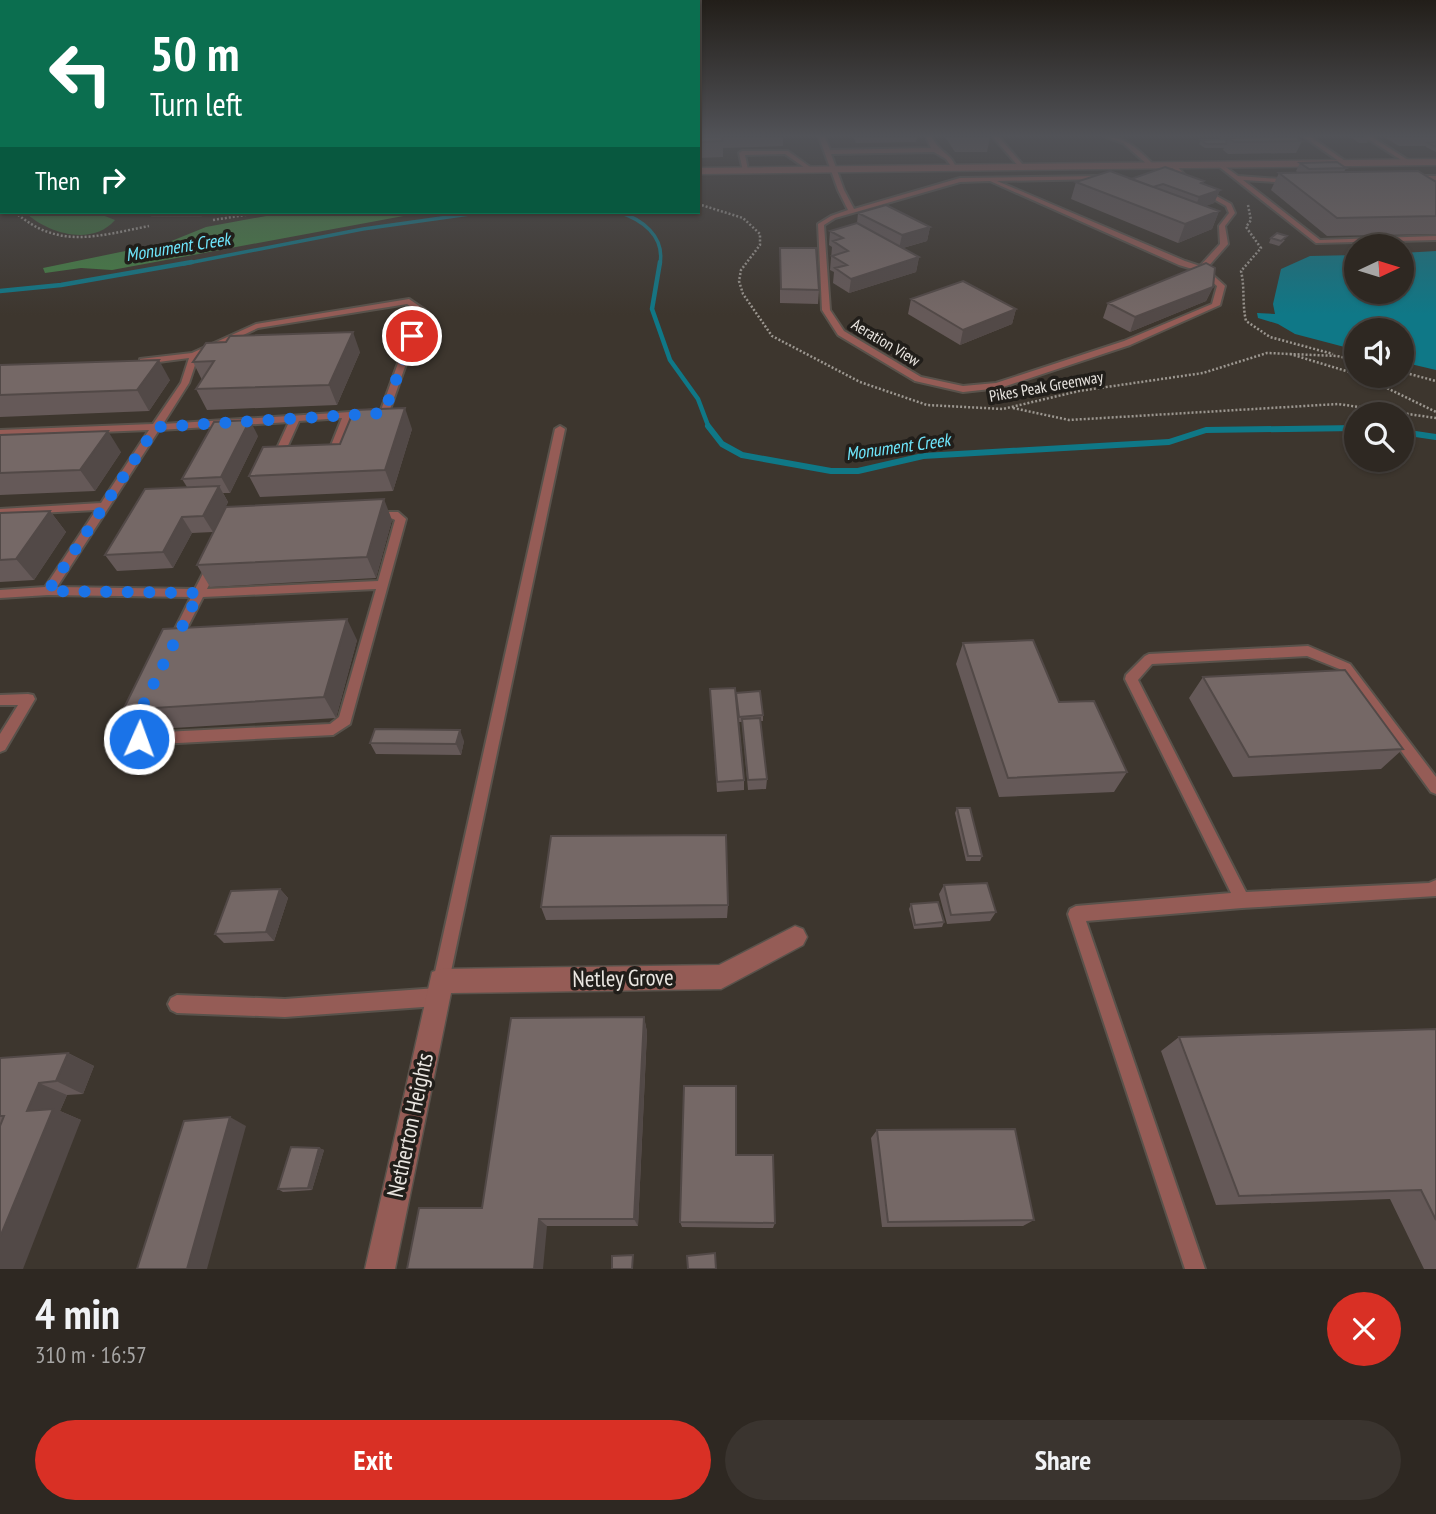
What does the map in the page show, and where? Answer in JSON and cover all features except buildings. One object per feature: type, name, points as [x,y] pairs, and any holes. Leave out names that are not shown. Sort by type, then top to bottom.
[{"type":"street","points":[[178,214],[204,216]]},
{"type":"street","name":"Netley Grove","points":[[439,989],[721,977],[795,937]]},
{"type":"street","name":"Netherton Heights","points":[[380,1269],[439,989]]},
{"type":"lane","points":[[846,196],[852,211]]},
{"type":"lane","name":"Aeration View","points":[[903,196],[832,217],[821,224],[826,310],[841,333],[918,379],[963,389],[997,386],[1126,343],[1216,305],[1221,286],[1202,269]]},
{"type":"lane","points":[[1026,196],[1202,269],[1224,244],[1222,226],[1231,213],[1229,205],[1213,196]]},
{"type":"lane","points":[[1260,196],[1318,242],[1436,238]]},
{"type":"lane","points":[[0,433],[156,427],[384,413],[421,310],[409,301],[256,326],[194,355],[136,362]]},
{"type":"lane","points":[[48,591],[186,383],[194,355]]},
{"type":"lane","points":[[333,453],[348,416]]},
{"type":"lane","points":[[277,459],[295,419]]},
{"type":"lane","points":[[177,1004],[285,1008],[439,989],[559,429]]},
{"type":"lane","points":[[0,512],[104,506]]},
{"type":"lane","points":[[147,697],[130,731],[139,739],[333,729],[345,720],[401,519],[394,514],[367,515]]},
{"type":"lane","points":[[190,639],[173,645],[221,548]]},
{"type":"lane","points":[[0,594],[48,591],[199,593],[383,585]]},
{"type":"lane","points":[[356,630],[370,630]]},
{"type":"lane","points":[[1241,900],[1131,678],[1149,659],[1308,651],[1346,667],[1436,788]]},
{"type":"lane","points":[[0,700],[28,699],[0,746]]},
{"type":"lane","points":[[1195,1269],[1076,914],[1241,900],[1433,890],[1436,887]]},
{"type":"path","points":[[1239,204],[1247,204],[1251,210],[1251,220],[1246,227],[1261,248],[1241,271],[1246,289],[1243,309],[1247,321],[1270,337],[1337,356]]},
{"type":"path","name":"Pikes Peak Greenway","points":[[700,205],[743,219],[760,234],[760,245],[741,270],[739,281],[743,294],[761,323],[777,341],[860,382],[907,400],[967,409],[1011,407],[1079,391],[1188,377],[1258,354],[1287,353],[1344,357]]},
{"type":"path","points":[[17,214],[36,231],[58,237],[88,237],[150,226]]},
{"type":"path","points":[[204,216],[234,214]]},
{"type":"path","points":[[1287,353],[1344,370]]},
{"type":"path","points":[[1414,375],[1436,381]]},
{"type":"path","points":[[1391,388],[1436,412]]},
{"type":"path","points":[[1011,407],[1069,420],[1338,404],[1436,418]]},
{"type":"green space","points":[[28,214],[100,214],[115,220],[94,233],[82,235],[57,231]]},
{"type":"green space","points":[[277,214],[414,214],[112,270],[81,268],[45,273],[43,268],[169,242],[206,227]]},
{"type":"water","points":[[1436,251],[1436,370],[1414,365],[1414,318],[1344,318],[1344,347],[1295,334],[1278,324],[1258,318],[1257,313],[1275,314],[1273,304],[1281,269],[1310,256],[1344,255],[1344,304],[1414,304],[1414,252]]},
{"type":"waterway","name":"Monument Creek","points":[[183,264],[363,229],[470,214]]},
{"type":"waterway","name":"Monument Creek","points":[[623,214],[650,230],[659,245],[660,264]]},
{"type":"waterway","name":"Monument Creek","points":[[0,291],[61,285],[192,262]]},
{"type":"waterway","name":"Monument Creek","points":[[660,262],[652,309],[670,360],[698,399],[708,427]]},
{"type":"waterway","name":"Monument Creek","points":[[708,427],[722,444],[742,455],[831,471],[858,471],[923,456],[1169,442],[1206,430],[1344,428]]},
{"type":"waterway","name":"Monument Creek","points":[[1414,434],[1436,437]]},
{"type":"route","points":[[139,739],[130,731],[199,593],[48,591],[156,427],[384,413],[412,336]]}]
